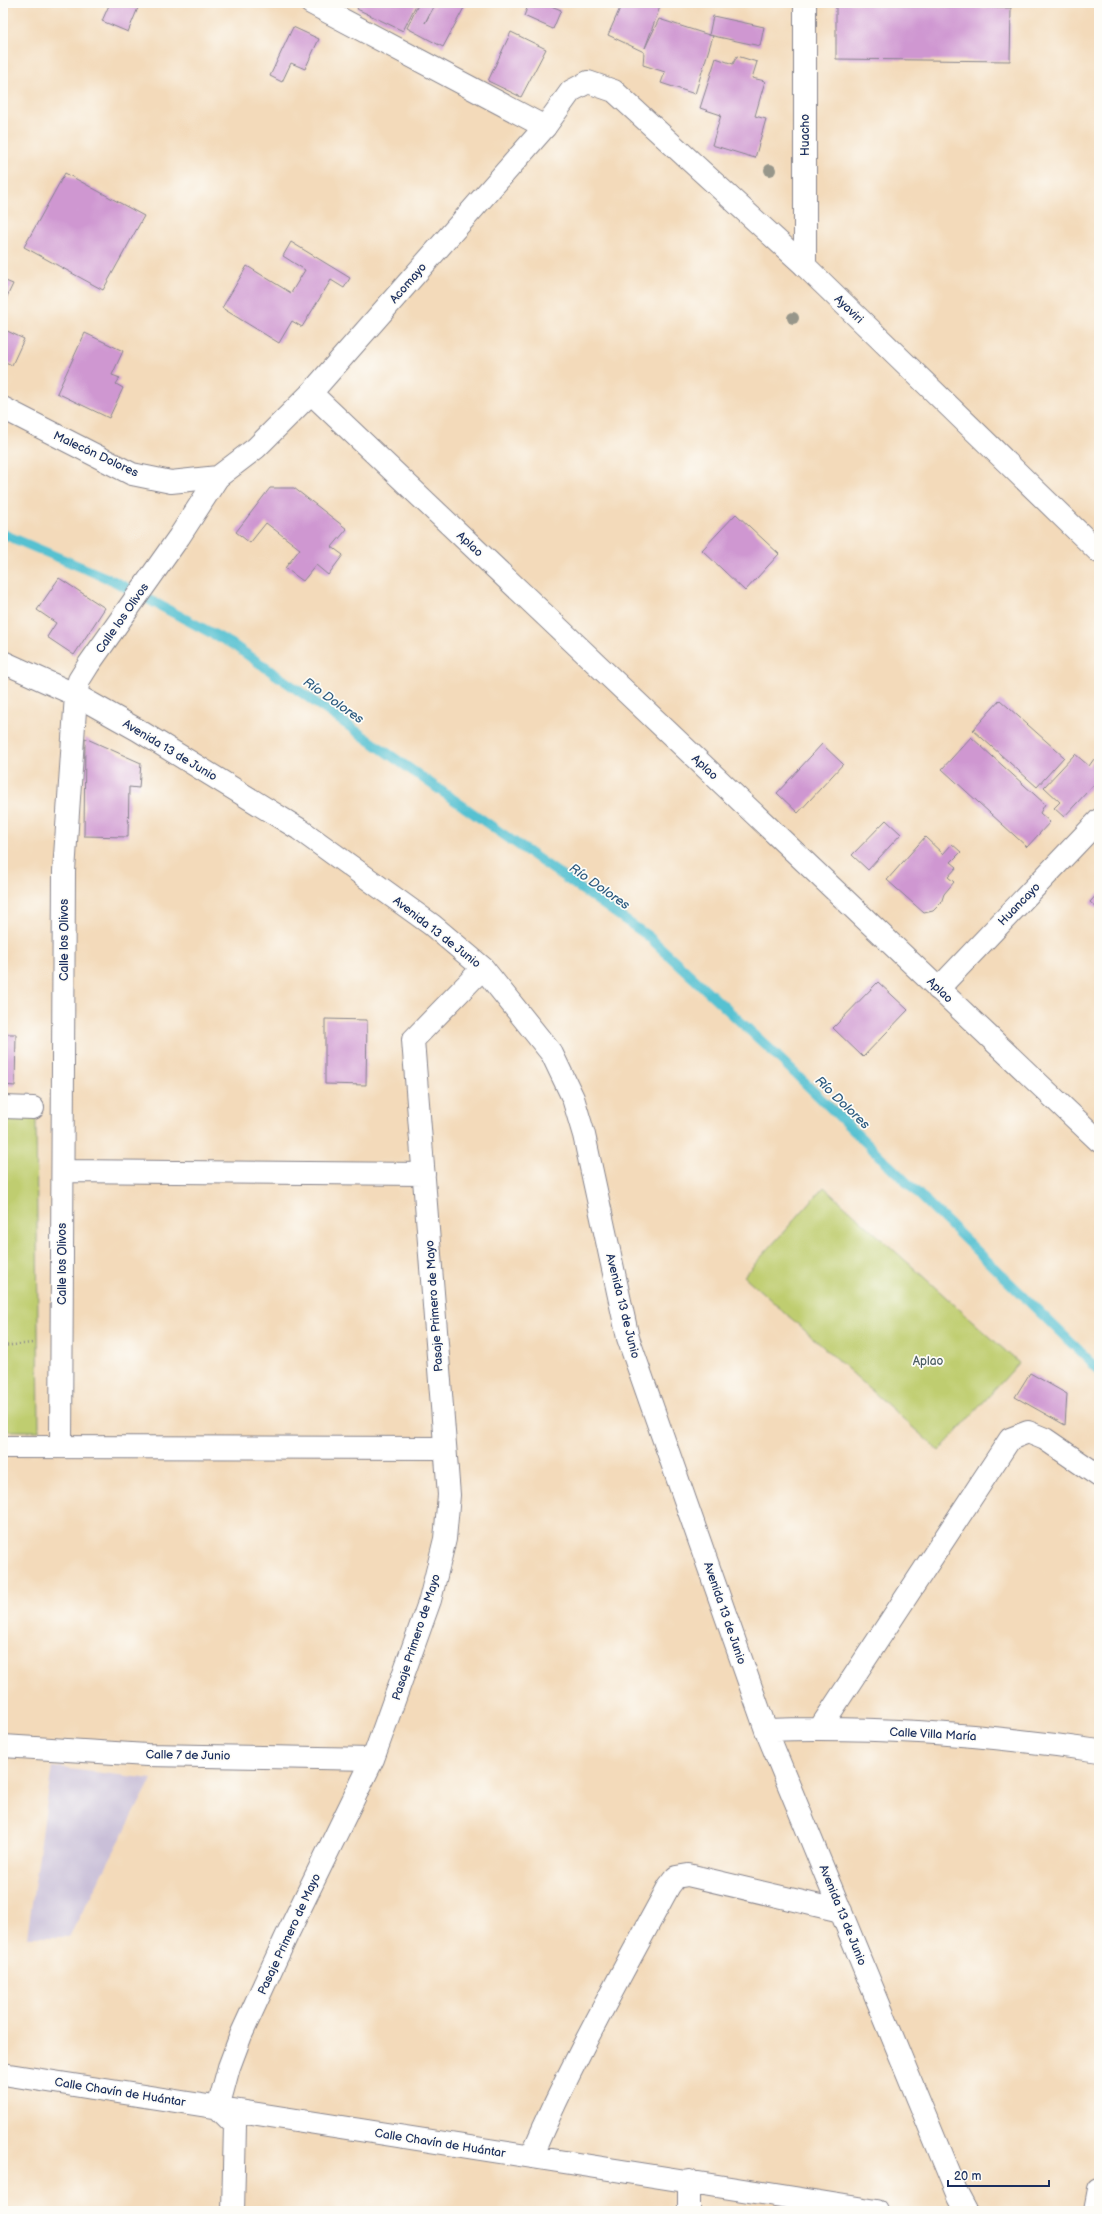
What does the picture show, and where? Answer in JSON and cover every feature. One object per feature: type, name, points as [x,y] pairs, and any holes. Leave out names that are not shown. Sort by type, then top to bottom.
[{"type":"street","points":[[311,3],[545,127]]},
{"type":"street","name":"Huacho","points":[[805,3],[805,266]]},
{"type":"street","name":"Acomayo","points":[[218,477],[256,448],[311,393],[545,127],[571,91],[588,82]]},
{"type":"street","name":"Ayaviri","points":[[588,82],[614,91],[805,266],[1099,552]]},
{"type":"street","name":"Aplao","points":[[311,393],[1099,1141]]},
{"type":"street","name":"Malecón Dolores","points":[[3,408],[132,474],[171,482],[218,477]]},
{"type":"street","name":"Calle los Olivos","points":[[61,1447],[64,871],[76,695],[79,680],[89,664],[179,537],[218,477]]},
{"type":"street","name":"Avenida 13 de Junio","points":[[3,662],[76,695],[138,730],[299,829],[432,925],[483,968],[552,1054],[573,1098],[584,1135],[628,1338],[766,1730],[958,2196],[966,2211]]},
{"type":"street","name":"Huancayo","points":[[938,989],[1099,820]]},
{"type":"street","name":"Pasaje Primero de Mayo","points":[[218,2108],[229,2067],[241,2035],[287,1935],[373,1758],[430,1600],[445,1539],[449,1495],[444,1448],[413,1040],[483,968]]},
{"type":"street","points":[[3,1107],[33,1108]]},
{"type":"street","points":[[63,1171],[424,1174]]},
{"type":"street","points":[[820,1728],[1010,1438],[1028,1432],[1039,1437],[1099,1476]]},
{"type":"street","points":[[3,1446],[444,1448]]},
{"type":"street","name":"Calle Villa María","points":[[766,1730],[820,1728],[1020,1739],[1099,1751]]},
{"type":"street","name":"Calle 7 de Junio","points":[[3,1746],[147,1754],[373,1758]]},
{"type":"street","points":[[531,2157],[552,2106],[594,2024],[669,1886],[676,1877],[688,1875],[841,1911]]},
{"type":"street","name":"Calle Chavín de Huántar","points":[[3,2074],[531,2157],[689,2180],[877,2211]]},
{"type":"street","points":[[218,2108],[235,2125],[233,2211]]},
{"type":"street","points":[[689,2180],[689,2211]]},
{"type":"street","points":[[1095,2211],[1099,2190]]},
{"type":"path","points":[[3,1346],[36,1343]]},
{"type":"shaded area","points":[[52,1767],[152,1779],[69,1937],[27,1937]]},
{"type":"green space","points":[[3,1118],[36,1118],[39,1431],[3,1431]]},
{"type":"green space","name":"Aplao","points":[[824,1187],[1019,1363],[939,1451],[744,1276]]},
{"type":"building","points":[[110,3],[140,3],[128,32],[102,21]]},
{"type":"building","points":[[360,3],[417,3],[403,31],[357,9]]},
{"type":"building","points":[[419,3],[435,3],[425,23],[436,3],[466,4],[443,47],[407,28]]},
{"type":"building","points":[[529,3],[544,3],[561,10],[553,29],[524,16]]},
{"type":"building","points":[[614,3],[661,4],[645,48],[659,19],[713,36],[695,94],[661,83],[665,72],[643,65],[644,52],[608,35],[621,6]]},
{"type":"building","points":[[836,3],[921,3],[921,6],[1011,8],[1010,61],[836,59]]},
{"type":"building","points":[[713,16],[764,27],[760,46],[709,35]]},
{"type":"building","points":[[293,27],[319,39],[305,69],[291,63],[282,82],[270,76]]},
{"type":"building","points":[[511,32],[546,49],[521,97],[488,81]]},
{"type":"building","points":[[737,56],[757,62],[752,78],[765,81],[755,116],[766,119],[755,158],[712,145],[721,115],[700,108],[716,58],[733,64]]},
{"type":"building","points":[[65,173],[144,216],[103,290],[24,247]]},
{"type":"building","points":[[291,242],[350,278],[344,288],[331,280],[302,327],[292,321],[279,343],[222,308],[247,266],[291,293],[305,270],[283,256]]},
{"type":"building","points":[[3,280],[13,284],[3,305]]},
{"type":"building","points":[[3,329],[24,339],[12,365],[3,361]]},
{"type":"building","points":[[85,333],[123,351],[112,375],[120,378],[116,384],[123,388],[109,418],[57,393]]},
{"type":"building","points":[[270,488],[294,488],[347,529],[332,547],[343,555],[328,575],[316,565],[303,581],[285,568],[300,549],[266,523],[250,543],[236,532]]},
{"type":"building","points":[[736,514],[779,554],[745,591],[702,550]]},
{"type":"building","points":[[59,578],[105,608],[74,655],[47,637],[56,623],[37,610]]},
{"type":"building","points":[[1000,700],[1064,757],[1037,787],[973,730]]},
{"type":"building","points":[[971,737],[1045,804],[1040,813],[1050,822],[1027,847],[942,769]]},
{"type":"building","points":[[85,738],[141,763],[139,788],[129,787],[128,837],[84,836]]},
{"type":"building","points":[[822,744],[843,764],[798,813],[777,793]]},
{"type":"building","points":[[1075,754],[1089,766],[1094,759],[1099,764],[1099,779],[1064,817],[1054,808],[1060,802],[1044,787]]},
{"type":"building","points":[[886,820],[901,834],[868,870],[852,855]]},
{"type":"building","points":[[925,837],[943,854],[952,844],[961,852],[951,862],[957,867],[948,877],[954,882],[944,894],[941,903],[933,911],[924,913],[887,880]]},
{"type":"building","points":[[1099,892],[1099,910],[1090,902]]},
{"type":"building","points":[[878,982],[908,1010],[863,1057],[833,1028]]},
{"type":"building","points":[[325,1019],[367,1020],[366,1085],[325,1084]]},
{"type":"building","points":[[3,1034],[16,1034],[15,1086],[3,1085]]},
{"type":"building","points":[[1030,1373],[1067,1394],[1065,1425],[1015,1397]]},
{"type":"waterway","name":"Río Dolores","points":[[3,534],[114,581],[232,644],[648,936],[772,1051],[1099,1370]]}]
